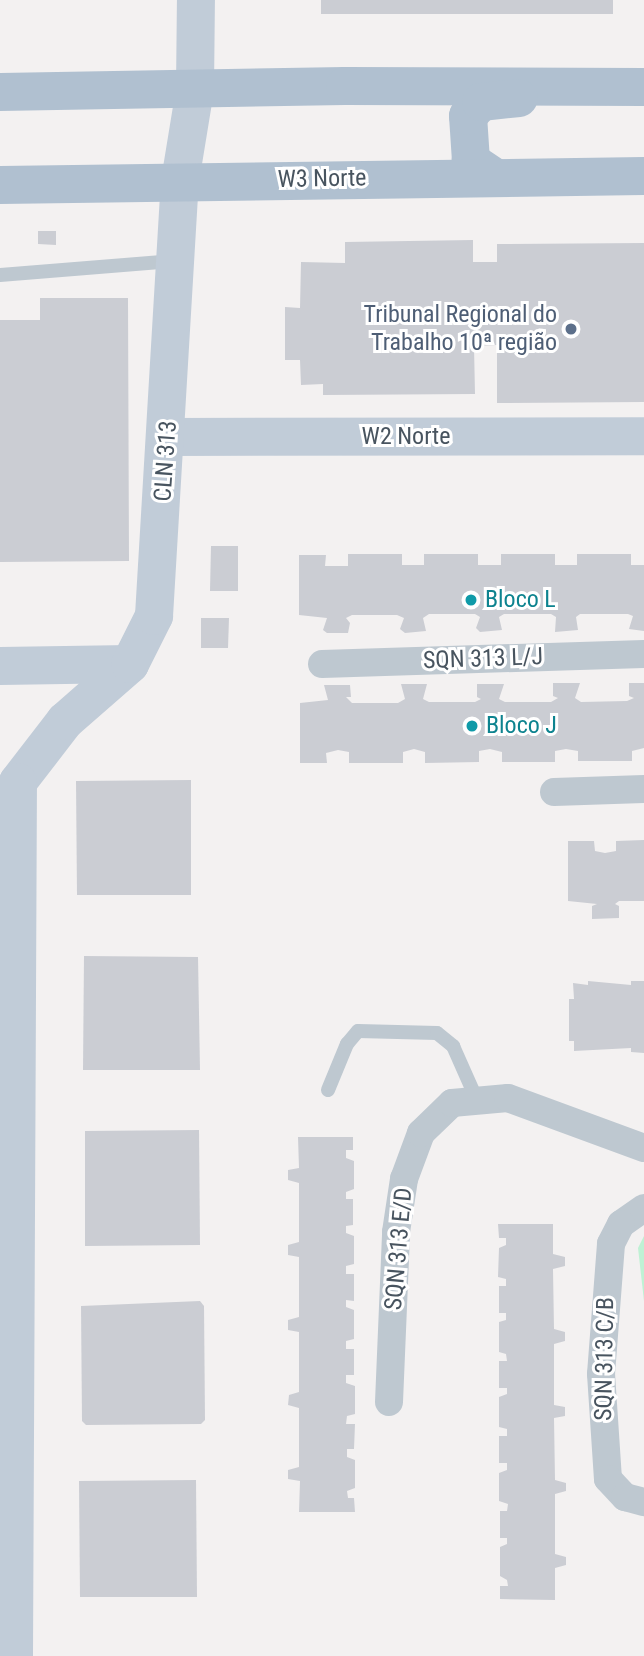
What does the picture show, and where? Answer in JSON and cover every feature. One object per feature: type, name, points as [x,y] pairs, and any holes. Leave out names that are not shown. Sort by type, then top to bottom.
[{"type":"main road","points":[[493,176],[471,161],[467,143],[468,116],[481,102],[605,87]]},
{"type":"main road","points":[[0,92],[644,87]]},
{"type":"main road","name":"W3 Norte","points":[[0,185],[493,176],[644,176]]},
{"type":"street","name":"CLN 313","points":[[9,772],[130,664],[154,617],[168,437],[180,181],[195,89],[196,0]]},
{"type":"street","name":"W2 Norte","points":[[168,437],[644,436]]},
{"type":"street","name":"SQN 313 L/J","points":[[323,664],[644,654]]},
{"type":"street","points":[[0,666],[130,664]]},
{"type":"street","points":[[9,772],[14,1656]]},
{"type":"street","points":[[554,792],[644,789]]},
{"type":"street","name":"SQN 313 E/D","points":[[389,1402],[396,1231],[404,1179],[421,1133],[452,1103],[476,1098],[508,1098],[644,1147]]},
{"type":"street","name":"SQN 313 C/B","points":[[644,1208],[621,1224],[611,1244],[601,1374],[608,1479],[625,1497],[644,1502]]},
{"type":"lane","points":[[0,275],[176,261]]},
{"type":"lane","points":[[328,1090],[347,1044],[358,1031],[437,1033],[453,1046],[476,1098]]},
{"type":"green space","points":[[644,1236],[644,1301],[638,1248]]},
{"type":"building","points":[[321,0],[613,0],[613,14],[321,14]]},
{"type":"building","points":[[38,231],[56,231],[56,245],[38,244]]},
{"type":"building","points":[[473,240],[473,262],[497,262],[497,244],[644,243],[644,402],[497,403],[497,345],[474,346],[475,394],[323,395],[323,384],[301,385],[300,360],[285,360],[285,307],[300,308],[301,262],[345,263],[345,242]]},
{"type":"building","points":[[40,298],[128,298],[129,561],[0,562],[0,320],[40,320]]},
{"type":"building","points":[[211,546],[238,546],[238,591],[210,591]]},
{"type":"building","name":"Bloco L","points":[[348,554],[402,554],[402,565],[424,565],[424,554],[478,554],[478,565],[501,565],[501,554],[555,554],[555,565],[577,565],[577,554],[631,554],[631,565],[644,565],[644,631],[629,629],[633,616],[628,614],[580,614],[576,617],[578,630],[555,632],[556,617],[551,614],[504,614],[499,617],[502,630],[480,632],[476,628],[480,617],[475,614],[429,614],[423,618],[426,631],[405,633],[400,629],[404,618],[397,615],[352,615],[346,618],[350,623],[348,633],[327,633],[323,630],[327,618],[299,615],[299,555],[326,555],[325,566],[348,566]]},
{"type":"building","points":[[201,618],[229,618],[228,648],[201,648]]},
{"type":"building","name":"Bloco J","points":[[553,683],[580,683],[575,698],[581,702],[627,701],[634,698],[629,696],[629,683],[644,683],[644,748],[632,751],[632,761],[578,761],[578,751],[566,749],[555,751],[555,762],[502,762],[502,752],[490,749],[479,751],[479,762],[425,763],[425,752],[414,749],[403,752],[403,763],[349,763],[349,752],[338,750],[326,753],[327,763],[300,763],[300,703],[328,700],[324,685],[350,685],[351,697],[346,697],[352,703],[398,703],[405,699],[401,684],[427,684],[423,699],[429,702],[475,702],[481,699],[477,697],[477,684],[504,684],[499,699],[505,702],[551,702],[558,698],[553,696]]},
{"type":"building","points":[[191,780],[191,895],[77,895],[76,781]]},
{"type":"building","points":[[644,840],[644,901],[619,901],[615,904],[619,906],[619,918],[592,919],[592,906],[597,904],[568,901],[568,841],[594,841],[595,851],[605,853],[616,851],[616,841]]},
{"type":"building","points":[[84,956],[198,957],[200,1070],[83,1070]]},
{"type":"building","points":[[588,981],[631,985],[631,981],[644,981],[644,1053],[631,1052],[631,1048],[574,1051],[574,1041],[569,1041],[569,999],[574,999],[573,983],[588,985]]},
{"type":"building","points":[[199,1130],[200,1245],[85,1246],[85,1131]]},
{"type":"building","points":[[298,1137],[353,1137],[353,1150],[346,1150],[346,1158],[354,1161],[354,1189],[346,1192],[346,1199],[353,1199],[353,1225],[346,1226],[346,1233],[354,1236],[354,1264],[346,1266],[346,1274],[354,1274],[354,1301],[346,1300],[346,1307],[354,1310],[354,1339],[346,1341],[346,1349],[354,1349],[354,1375],[346,1375],[346,1383],[355,1386],[355,1414],[347,1416],[346,1424],[355,1424],[354,1449],[347,1449],[347,1457],[355,1460],[355,1488],[347,1491],[348,1498],[354,1498],[355,1512],[299,1512],[300,1481],[288,1479],[288,1470],[299,1467],[299,1408],[288,1405],[289,1395],[299,1392],[299,1332],[288,1330],[288,1320],[299,1317],[299,1257],[288,1255],[288,1245],[299,1242],[299,1183],[288,1180],[288,1170],[299,1168]]},
{"type":"building","points":[[498,1224],[553,1224],[553,1254],[565,1257],[565,1266],[553,1269],[554,1329],[565,1332],[565,1341],[554,1344],[554,1405],[565,1407],[565,1416],[554,1418],[555,1480],[566,1483],[566,1491],[555,1494],[555,1554],[566,1557],[566,1565],[555,1568],[555,1600],[500,1599],[500,1586],[508,1586],[507,1580],[500,1576],[500,1547],[507,1544],[507,1538],[500,1538],[500,1511],[507,1511],[508,1504],[499,1501],[499,1473],[507,1470],[507,1463],[499,1463],[499,1436],[507,1436],[507,1429],[499,1427],[499,1397],[507,1394],[507,1388],[499,1388],[499,1361],[507,1361],[506,1354],[499,1352],[499,1322],[506,1320],[506,1313],[499,1313],[499,1286],[506,1286],[506,1279],[498,1277],[499,1248],[506,1245],[506,1238],[499,1238]]},
{"type":"building","points":[[200,1301],[204,1306],[205,1420],[201,1424],[86,1425],[82,1421],[81,1306]]},
{"type":"building","points":[[196,1480],[197,1597],[80,1597],[79,1481]]},
{"type":"place","name":"Tribunal Regional do Trabalho 10ª região","points":[[571,329]]},
{"type":"place","name":"Bloco L","points":[[471,600]]},
{"type":"place","name":"Bloco J","points":[[472,726]]}]
